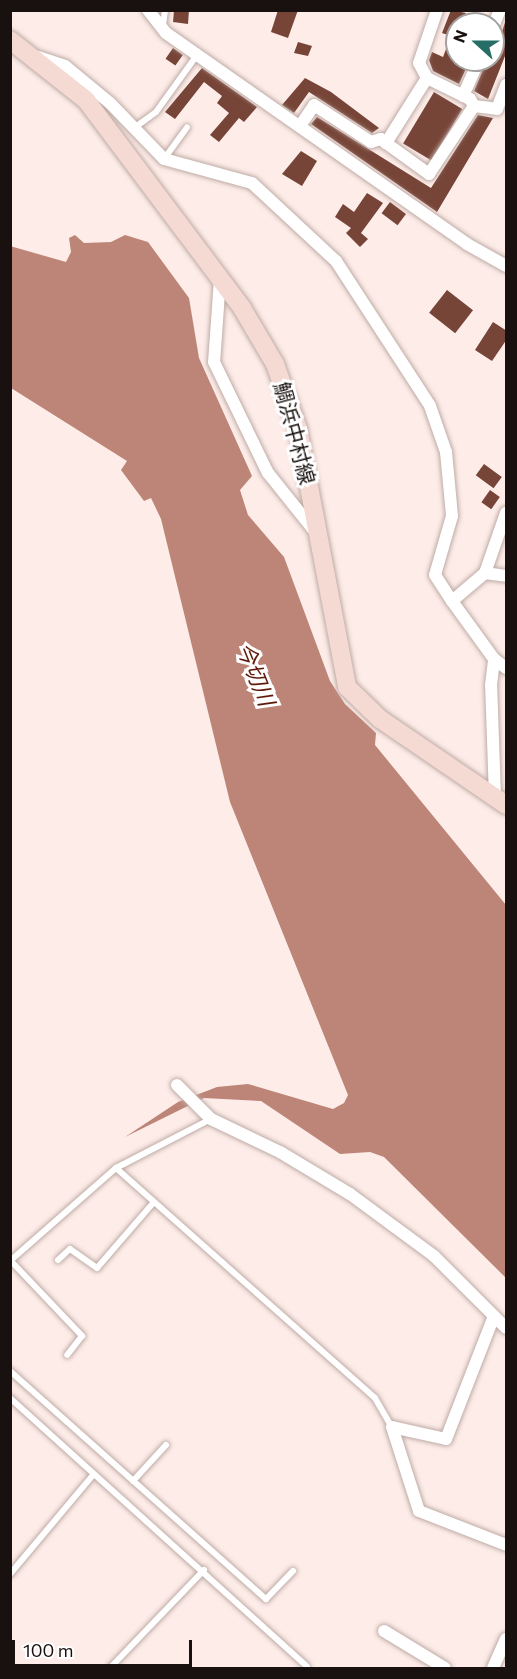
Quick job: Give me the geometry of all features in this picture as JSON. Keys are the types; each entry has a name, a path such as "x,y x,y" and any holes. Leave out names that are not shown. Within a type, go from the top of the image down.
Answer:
{"main road":[{"name":"鯛浜中村線","path":"10,40 36,56 86,100 220,279 275,364 298,429 347,687 380,719 501,801"}],"street":[{"path":"148,10 163,29 197,55 467,244 507,266"},
{"path":"437,10 419,63 427,78 463,96 474,106 497,109 507,85"},
{"path":"36,56 65,66 134,128 164,159 252,183 336,261 430,406 446,452 452,516 435,575 494,659 507,668"},
{"path":"463,96 474,72"},
{"path":"386,143 427,78"},
{"path":"300,126 314,105 370,142 386,143 429,174 474,106"},
{"path":"220,279 214,362 268,473 318,536"},
{"path":"452,601 485,573 507,513"},
{"path":"485,573 507,576"},
{"path":"494,659 501,801"},
{"path":"177,1084 211,1119 280,1152 350,1194 434,1256 507,1328"},
{"path":"392,1427 447,1439 494,1316"},
{"path":"392,1427 419,1511 507,1545"},
{"path":"384,1631 445,1668"},
{"path":"493,1668 507,1639"}],"lane":[{"path":"163,29 165,10"},
{"path":"134,128 156,112 197,55"},
{"path":"164,159 187,127"},
{"path":"67,1355 82,1336 11,1260 116,1168 211,1119"},
{"path":"116,1168 375,1398 392,1427"},
{"path":"58,1260 70,1249 97,1268 154,1202"},
{"path":"10,1371 266,1599 293,1571"},
{"path":"10,1398 93,1474 204,1570 307,1666"},
{"path":"133,1481 166,1445"},
{"path":"10,1574 93,1474"},
{"path":"110,1668 204,1570"}],"water":[{"name":"今切川","path":"75,235 84,243 111,242 125,235 148,242 189,298 199,358 252,476 240,490 248,515 284,557 330,681 345,704 376,733 375,745 506,905 506,1278 384,1157 370,1152 340,1154 261,1101 204,1098 125,1137 178,1102 217,1087 248,1084 333,1109 344,1103 348,1095 230,802 161,519 151,498 144,501 121,470 127,461 11,388 10,246 66,262 71,252 69,238"}],"building":[{"path":"174,10 189,10 188,24 173,22"},
{"path":"278,10 298,10 288,38 271,32"},
{"path":"507,16 505,56 505,22"},
{"path":"298,42 312,46 308,56 294,53"},
{"path":"173,48 183,55 175,66 166,59"},
{"path":"432,52 443,57 445,52 445,72 464,72 459,84 433,71 429,60"},
{"path":"202,68 257,107 244,122 239,118 219,142 210,135 229,113 217,103 222,96 204,82 175,119 165,112"},
{"path":"482,72 499,72 488,99 474,91"},
{"path":"305,78 331,92 379,128 372,133 309,92 294,113 282,105"},
{"path":"434,92 462,109 431,160 403,143"},
{"path":"478,115 493,118 437,212 311,124 317,117 431,188"},
{"path":"301,151 317,161 302,186 282,174"},
{"path":"367,193 383,203 361,233 368,239 360,247 346,233 351,228 335,217 343,204 354,212"},
{"path":"390,202 406,214 398,225 382,213"},
{"path":"447,290 473,310 455,333 429,313"},
{"path":"493,322 507,331 507,339 492,361 475,350"},
{"path":"484,464 502,477 494,488 476,475"},
{"path":"490,490 500,497 491,509 481,502"}]}
